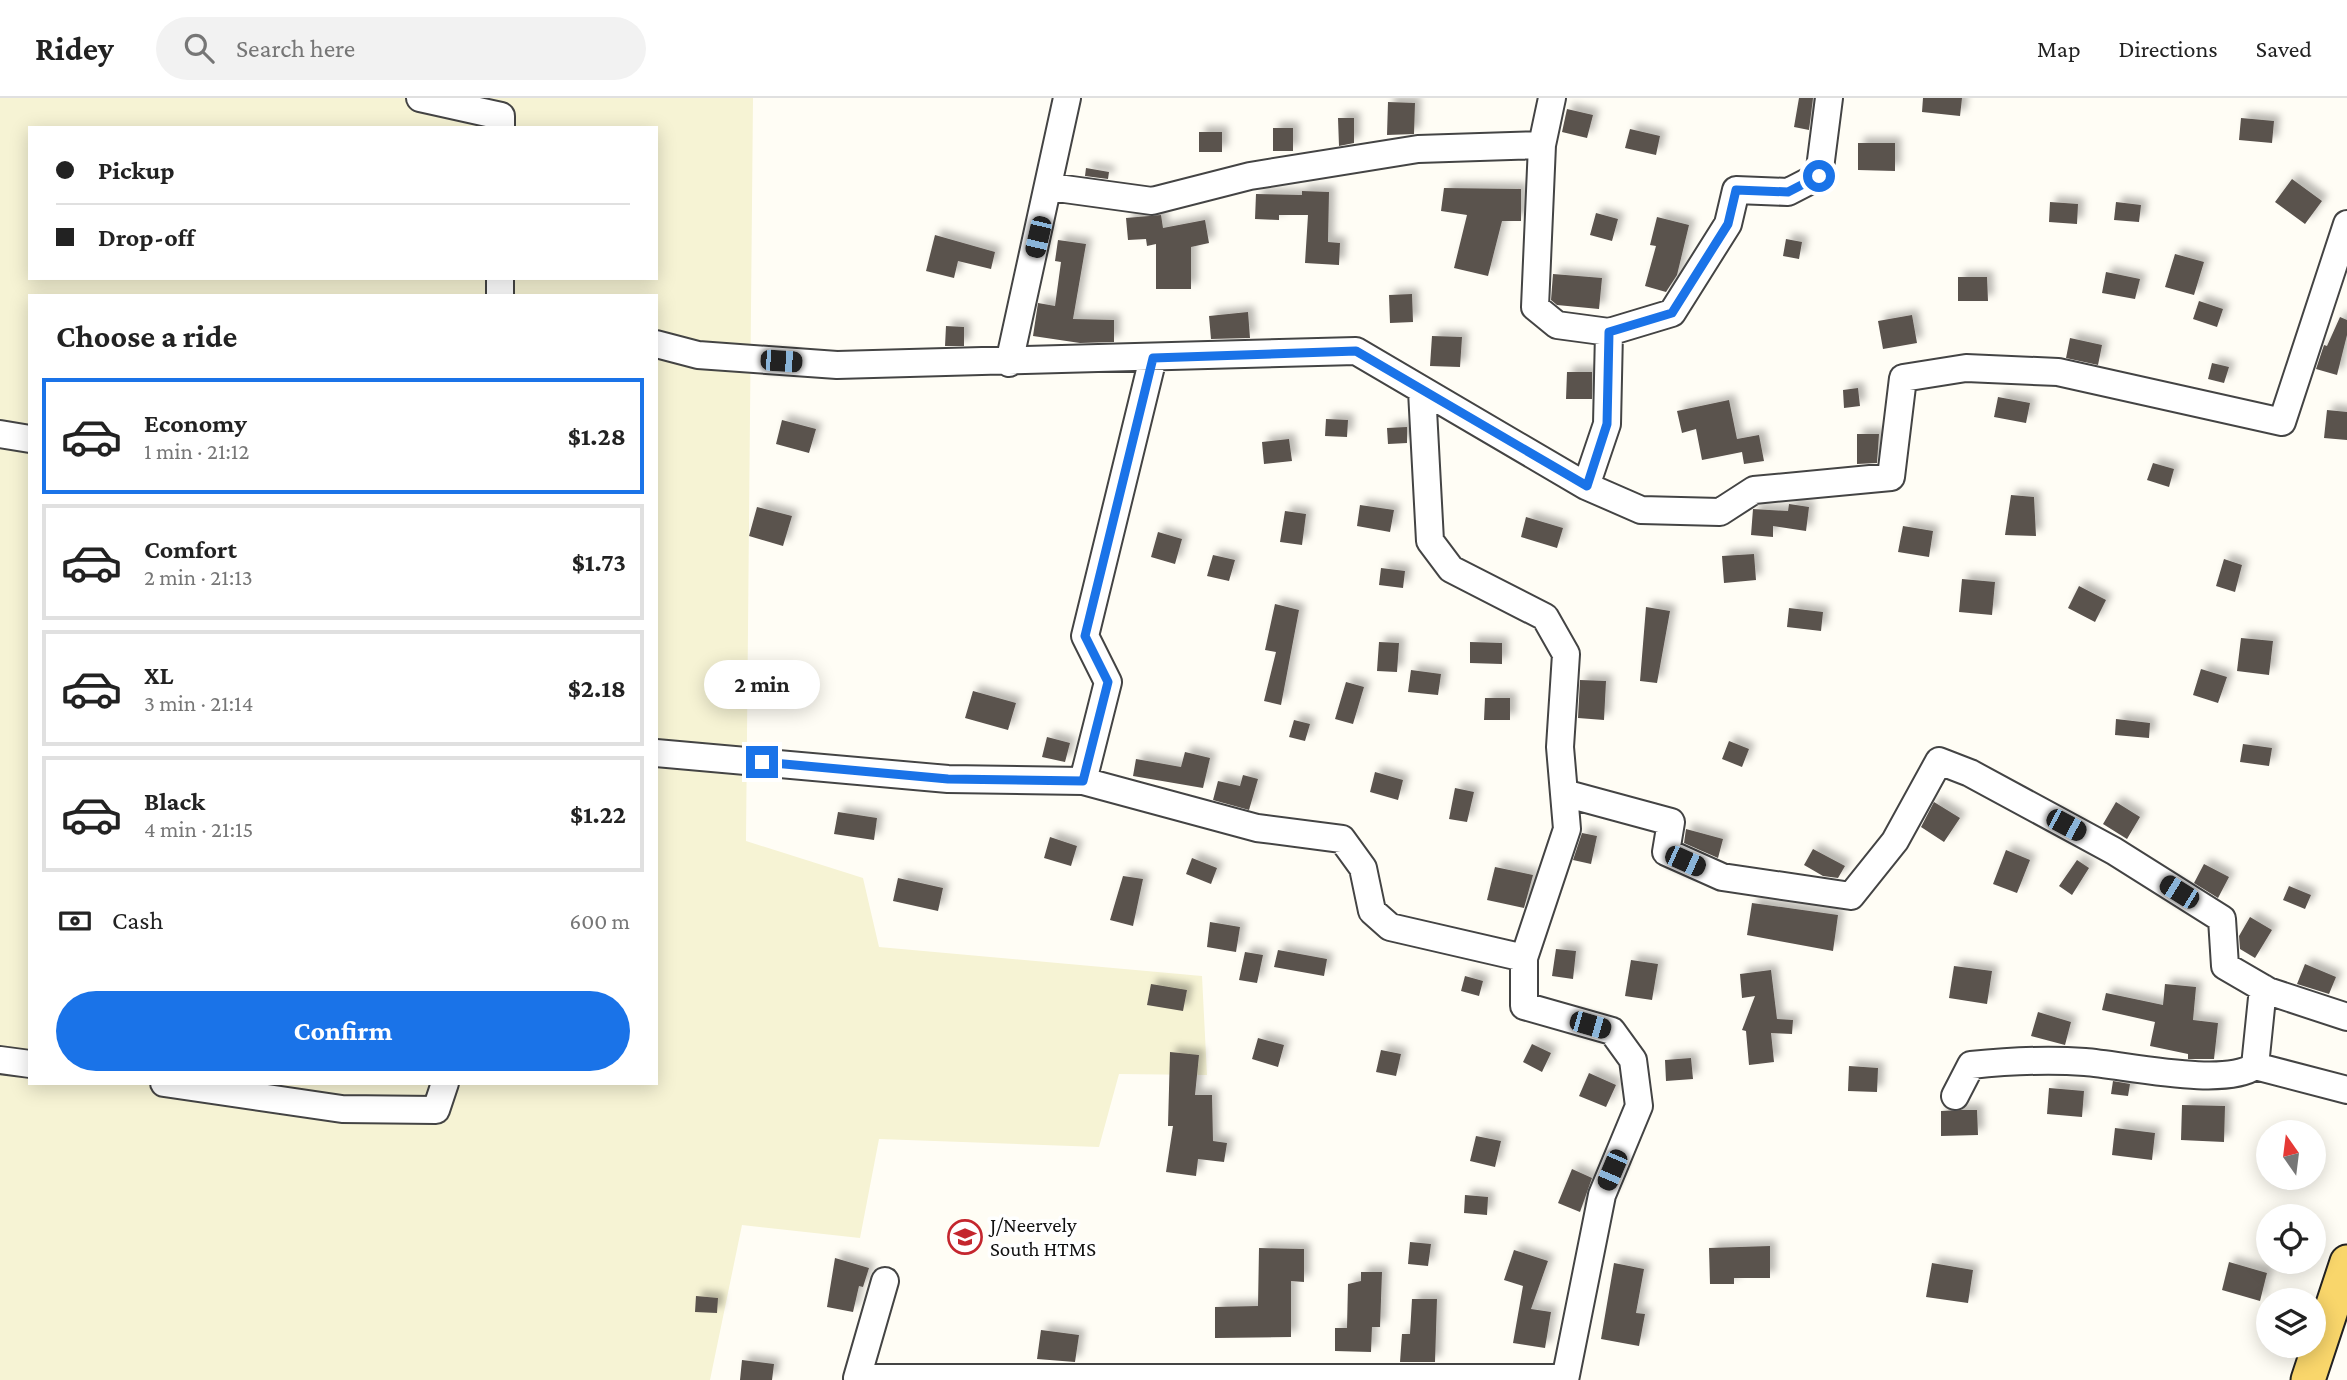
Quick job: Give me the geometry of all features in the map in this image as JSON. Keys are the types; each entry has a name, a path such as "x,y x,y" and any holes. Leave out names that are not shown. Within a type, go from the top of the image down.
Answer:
{"main road":[{"path":"2308,1380 2347,1262"}],"street":[{"path":"420,98 501,116 501,126"},
{"path":"1009,363 1050,187 1067,98"},
{"path":"1552,98 1542,145 1535,307 1556,325 1609,332 1672,313 1728,224 1736,190 1788,192 1819,176 1829,98"},
{"path":"1050,187 1152,201 1250,176 1418,149 1542,145"},
{"path":"658,345 698,355 837,365 1009,363 1356,351 1587,486 1641,510 1720,512 1754,490 1891,477 1903,378 1966,368 2058,372 2282,422 2347,224"},
{"path":"1587,486 1607,424 1609,332"},
{"path":"1083,781 1108,682 1085,636 1153,358"},
{"path":"885,1281 857,1379 1565,1379 1602,1195 1639,1106 1633,1060 1612,1031 1524,1006 1524,958 1567,829 1560,747 1566,654 1545,617 1451,569 1430,541 1422,391"},
{"path":"0,433 28,439"},
{"path":"658,753 948,779 1083,781 1257,828 1342,839 1363,867 1372,911 1390,927 1524,958"},
{"path":"1564,793 1671,822 1666,852 1722,877 1851,896 1895,841 1939,761 1970,773 2114,851 2222,919 2225,966 2263,988 2347,1017"},
{"path":"2256,1066 2263,988"},
{"path":"1955,1096 1971,1065 2026,1059 2087,1062 2201,1075 2244,1074 2256,1066 2347,1090"},
{"path":"0,1060 28,1064"},
{"path":"178,1085 342,1109 436,1111 444,1085"}],"shaded area":[{"path":"0,98 753,98 746,841 863,878 879,947 1202,976 1207,1075 1119,1074 1099,1147 879,1139 860,1238 742,1225 710,1380 0,1380"}],"building":[{"path":"1799,98 1813,98 1809,130 1794,127"},
{"path":"1923,98 1962,98 1960,116 1922,112"},
{"path":"1388,102 1415,103 1414,134 1387,135"},
{"path":"1567,109 1593,115 1587,138 1562,132"},
{"path":"1338,118 1354,118 1354,143 1339,146"},
{"path":"2241,118 2274,121 2272,143 2239,140"},
{"path":"1273,128 1293,128 1293,151 1273,151"},
{"path":"1630,129 1660,136 1656,155 1625,148"},
{"path":"1199,132 1222,132 1222,152 1199,152"},
{"path":"1858,143 1895,143 1895,171 1858,170"},
{"path":"1086,168 1109,172 1108,179 1085,176"},
{"path":"2292,179 2322,201 2305,224 2275,202"},
{"path":"1444,188 1521,189 1521,221 1502,221 1488,276 1454,268 1467,215 1441,211"},
{"path":"1302,191 1329,192 1328,242 1340,243 1339,265 1305,263 1308,215 1279,215 1279,220 1255,219 1256,194 1302,195"},
{"path":"2050,202 2078,204 2077,224 2049,222"},
{"path":"2116,202 2141,205 2139,222 2114,220"},
{"path":"1596,213 1618,219 1612,241 1590,235"},
{"path":"1161,215 1163,228 1205,220 1209,243 1191,247 1191,289 1156,289 1156,244 1147,246 1146,239 1128,240 1126,218"},
{"path":"1657,217 1689,225 1677,275 1666,292 1645,286 1656,246 1650,245"},
{"path":"935,235 995,252 991,269 958,261 954,278 926,271"},
{"path":"1786,239 1802,242 1799,259 1783,256"},
{"path":"1058,240 1086,244 1073,319 1114,320 1114,342 1080,343 1033,336 1038,303 1055,306 1061,262 1055,261"},
{"path":"2175,254 2204,262 2194,295 2165,287"},
{"path":"2106,272 2140,279 2135,299 2102,293"},
{"path":"1553,274 1602,278 1599,309 1557,305 1551,300"},
{"path":"1958,277 1987,277 1988,301 1958,301"},
{"path":"1412,294 1413,322 1390,323 1389,295"},
{"path":"2199,301 2223,309 2217,327 2193,319"},
{"path":"1248,312 1250,338 1211,339 1209,316"},
{"path":"1912,315 1917,343 1883,349 1878,321"},
{"path":"2340,317 2347,320 2347,335 2337,375 2316,369 2324,345 2327,346"},
{"path":"946,326 964,327 964,346 945,346"},
{"path":"1432,336 1462,337 1460,367 1430,366"},
{"path":"2070,338 2102,345 2098,365 2066,358"},
{"path":"2212,363 2229,367 2224,383 2208,379"},
{"path":"1567,372 1592,372 1592,399 1566,399"},
{"path":"1858,388 1860,406 1844,408 1843,390"},
{"path":"1998,397 2030,403 2026,423 1994,417"},
{"path":"1729,400 1737,439 1759,435 1764,461 1744,464 1742,452 1702,460 1696,429 1682,433 1677,411"},
{"path":"2327,410 2347,412 2347,440 2324,438"},
{"path":"1326,419 1348,420 1347,437 1325,436"},
{"path":"782,420 816,429 809,453 776,444"},
{"path":"1407,427 1407,443 1388,444 1387,428"},
{"path":"1857,434 1879,434 1877,463 1857,464"},
{"path":"1289,439 1292,461 1264,464 1262,442"},
{"path":"2153,463 2174,469 2169,487 2147,480"},
{"path":"2011,495 2034,497 2036,536 2005,535"},
{"path":"1789,504 1809,507 1806,531 1773,526 1773,537 1751,535 1753,509 1788,511"},
{"path":"1360,505 1394,510 1390,532 1357,526"},
{"path":"757,507 792,516 783,546 749,536"},
{"path":"1285,511 1306,514 1302,545 1280,542"},
{"path":"1526,517 1563,528 1557,548 1521,537"},
{"path":"1903,526 1933,531 1929,557 1898,552"},
{"path":"1158,532 1182,539 1175,564 1151,557"},
{"path":"1754,554 1756,580 1724,583 1722,556"},
{"path":"1213,555 1235,560 1229,581 1207,576"},
{"path":"2224,559 2242,565 2235,592 2216,586"},
{"path":"1381,568 1405,571 1403,588 1379,585"},
{"path":"1962,579 1995,582 1992,615 1959,612"},
{"path":"2079,586 2106,600 2095,622 2068,608"},
{"path":"1275,604 1299,610 1281,705 1264,701 1276,652 1265,650"},
{"path":"1646,607 1670,611 1657,683 1640,681"},
{"path":"1789,608 1823,612 1821,631 1787,627"},
{"path":"2241,638 2273,641 2269,675 2237,671"},
{"path":"1379,642 1399,643 1397,672 1377,671"},
{"path":"1470,642 1502,643 1502,664 1470,663"},
{"path":"2201,669 2227,677 2218,703 2193,695"},
{"path":"1411,670 1441,674 1438,695 1408,692"},
{"path":"1580,680 1606,681 1604,720 1578,718"},
{"path":"1346,682 1364,687 1353,724 1335,719"},
{"path":"973,691 1016,703 1008,730 965,718"},
{"path":"1485,698 1510,698 1510,720 1484,720"},
{"path":"2116,719 2150,723 2149,738 2115,735"},
{"path":"1294,720 1310,724 1305,741 1289,737"},
{"path":"1047,737 1070,743 1065,762 1042,757"},
{"path":"1729,741 1749,749 1742,767 1722,759"},
{"path":"2243,744 2272,748 2269,766 2240,762"},
{"path":"1185,752 1210,758 1203,788 1133,776 1136,759 1181,767"},
{"path":"1375,772 1403,780 1398,800 1370,792"},
{"path":"1243,775 1258,779 1249,810 1213,800 1218,781 1240,786"},
{"path":"1455,788 1474,792 1467,822 1449,819"},
{"path":"1934,802 1960,818 1944,842 1921,827"},
{"path":"2116,802 2140,817 2127,839 2103,824"},
{"path":"838,812 877,818 874,840 834,834"},
{"path":"1686,829 1723,839 1718,858 1684,843"},
{"path":"1582,833 1597,836 1591,864 1573,860"},
{"path":"1050,837 1077,846 1071,866 1044,858"},
{"path":"1813,849 1845,866 1838,878 1823,876 1804,865"},
{"path":"2006,850 2030,860 2017,893 1993,884"},
{"path":"1192,858 1217,868 1211,884 1186,874"},
{"path":"2077,860 2089,868 2072,895 2059,886"},
{"path":"2204,864 2229,877 2218,898 2194,883"},
{"path":"1495,867 1533,875 1524,908 1487,900"},
{"path":"1123,876 1143,879 1133,926 1110,920"},
{"path":"898,878 943,888 938,911 893,901"},
{"path":"2289,886 2311,895 2305,909 2283,900"},
{"path":"1752,903 1838,915 1833,951 1747,935"},
{"path":"2250,917 2272,930 2255,958 2240,949 2239,936"},
{"path":"1210,922 1240,927 1236,952 1207,947"},
{"path":"1556,949 1576,951 1573,979 1552,976"},
{"path":"1278,950 1327,959 1324,976 1274,967"},
{"path":"1245,952 1263,955 1257,983 1239,980"},
{"path":"1631,960 1658,964 1652,1000 1625,996"},
{"path":"2305,964 2336,977 2329,994 2297,984"},
{"path":"1954,966 1992,971 1987,1004 1949,998"},
{"path":"1771,970 1777,1019 1793,1020 1792,1034 1771,1033 1774,1062 1749,1065 1746,1031 1742,1030 1755,996 1742,998 1740,974"},
{"path":"1465,976 1483,981 1479,996 1461,991"},
{"path":"1151,984 1187,990 1183,1011 1147,1005"},
{"path":"2165,984 2196,987 2193,1020 2218,1023 2214,1059 2188,1059 2188,1054 2150,1046 2155,1022 2102,1010 2106,993 2163,1005"},
{"path":"2038,1012 2071,1022 2065,1045 2031,1036"},
{"path":"1258,1038 1284,1045 1278,1067 1252,1059"},
{"path":"1532,1044 1551,1053 1542,1072 1523,1062"},
{"path":"1381,1050 1401,1054 1396,1076 1376,1072"},
{"path":"1170,1052 1199,1055 1195,1095 1212,1095 1213,1141 1227,1143 1224,1162 1198,1159 1196,1176 1166,1172 1173,1126 1168,1126"},
{"path":"1691,1058 1693,1079 1666,1081 1665,1060"},
{"path":"1849,1066 1878,1068 1877,1092 1848,1091"},
{"path":"1589,1073 1616,1085 1606,1107 1579,1096"},
{"path":"2113,1081 2130,1084 2128,1096 2111,1094"},
{"path":"2049,1088 2084,1091 2082,1117 2047,1114"},
{"path":"2182,1105 2225,1106 2224,1142 2181,1140"},
{"path":"1977,1110 1978,1135 1941,1136 1941,1111"},
{"path":"2115,1128 2155,1133 2152,1160 2112,1155"},
{"path":"1476,1136 1501,1141 1495,1167 1470,1161"},
{"path":"1572,1169 1592,1178 1580,1212 1558,1203"},
{"path":"1465,1195 1488,1197 1487,1215 1464,1213"},
{"path":"1410,1242 1431,1244 1428,1266 1408,1264"},
{"path":"1770,1246 1770,1278 1734,1278 1734,1284 1710,1284 1709,1248"},
{"path":"1259,1248 1304,1249 1304,1282 1291,1281 1291,1337 1215,1338 1215,1307 1258,1306"},
{"path":"1514,1250 1548,1261 1531,1309 1551,1312 1545,1348 1513,1343 1523,1286 1504,1280"},
{"path":"835,1258 869,1268 863,1287 859,1286 853,1312 827,1307"},
{"path":"2229,1262 2256,1270 2256,1274 2267,1274 2263,1288 2256,1288 2256,1300 2222,1290"},
{"path":"1614,1263 1644,1269 1636,1313 1645,1314 1639,1346 1601,1339"},
{"path":"1932,1263 1973,1270 1968,1303 1926,1297"},
{"path":"1361,1272 1382,1272 1380,1327 1372,1327 1371,1352 1335,1351 1335,1328 1347,1328 1348,1284 1361,1281"},
{"path":"696,1296 718,1298 717,1313 695,1312"},
{"path":"1412,1299 1437,1299 1435,1362 1400,1362 1402,1334 1410,1334"},
{"path":"1041,1330 1079,1335 1075,1362 1037,1359"},
{"path":"742,1360 774,1364 772,1380 740,1380"}],"place":[{"name":"J/Neervely South HTMS","path":"965,1237"}],"route":[{"path":"762,762 948,779 1083,781 1108,682 1085,636 1153,358 1356,351 1587,486 1607,424 1609,332 1672,313 1728,224 1736,190 1788,192 1819,176"}]}
